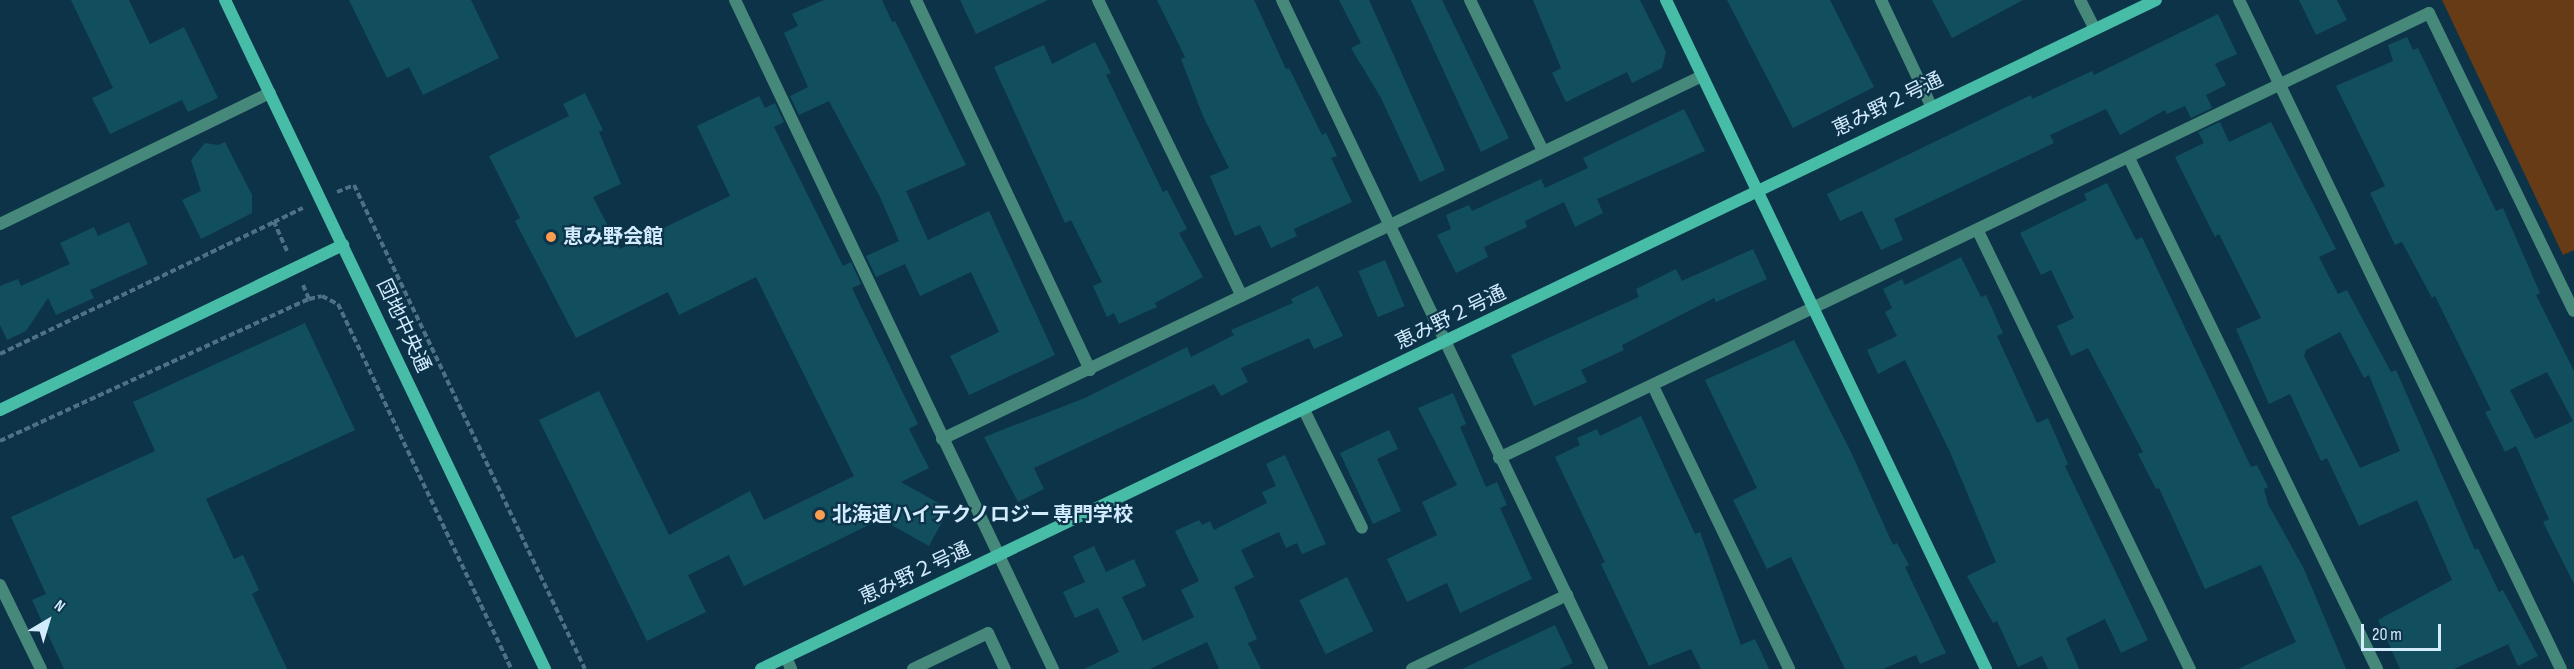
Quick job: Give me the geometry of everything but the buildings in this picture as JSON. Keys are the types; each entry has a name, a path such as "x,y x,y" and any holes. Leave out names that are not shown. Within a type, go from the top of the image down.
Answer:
{"street":[{"name":"団地中央通","path":"225,0 545,669"},
{"path":"916,0 1090,370"},
{"path":"1098,0 1242,296"},
{"path":"1282,0 1499,458 1602,669"},
{"path":"1470,0 1543,151"},
{"path":"1666,0 1986,669"},
{"path":"1881,0 1931,106"},
{"path":"2080,0 2094,28"},
{"name":"恵み野２号通","path":"760,669 1446,343 1931,106 2156,0"},
{"path":"2239,0 2561,669"},
{"path":"740,2 942,439 1053,669"},
{"path":"1499,458 1978,231 2279,82 2429,13 2574,311"},
{"path":"942,439 1391,227 1543,151 1702,76"},
{"path":"0,224 270,93"},
{"path":"2129,158 2377,669"},
{"path":"1978,231 2190,669"},
{"path":"0,410 296,270 343,245"},
{"path":"1653,386 1789,669"},
{"path":"1304,410 1362,528"},
{"path":"0,585 41,669"},
{"path":"1417,668 1567,595"},
{"path":"913,669 988,633 1005,669"},
{"path":"786,657 791,669"}],"path":[{"path":"0,354 354,185 585,669"},
{"path":"273,222 309,299"},
{"path":"0,441 309,299 322,296 338,304 511,669"}],"shaded area":[{"path":"2442,0 2574,0 2574,250 2563,255"}],"place":[{"name":"恵み野会館","path":"551,237"},
{"name":"北海道ハイテクノロジー 専門学校","path":"820,515"}]}
